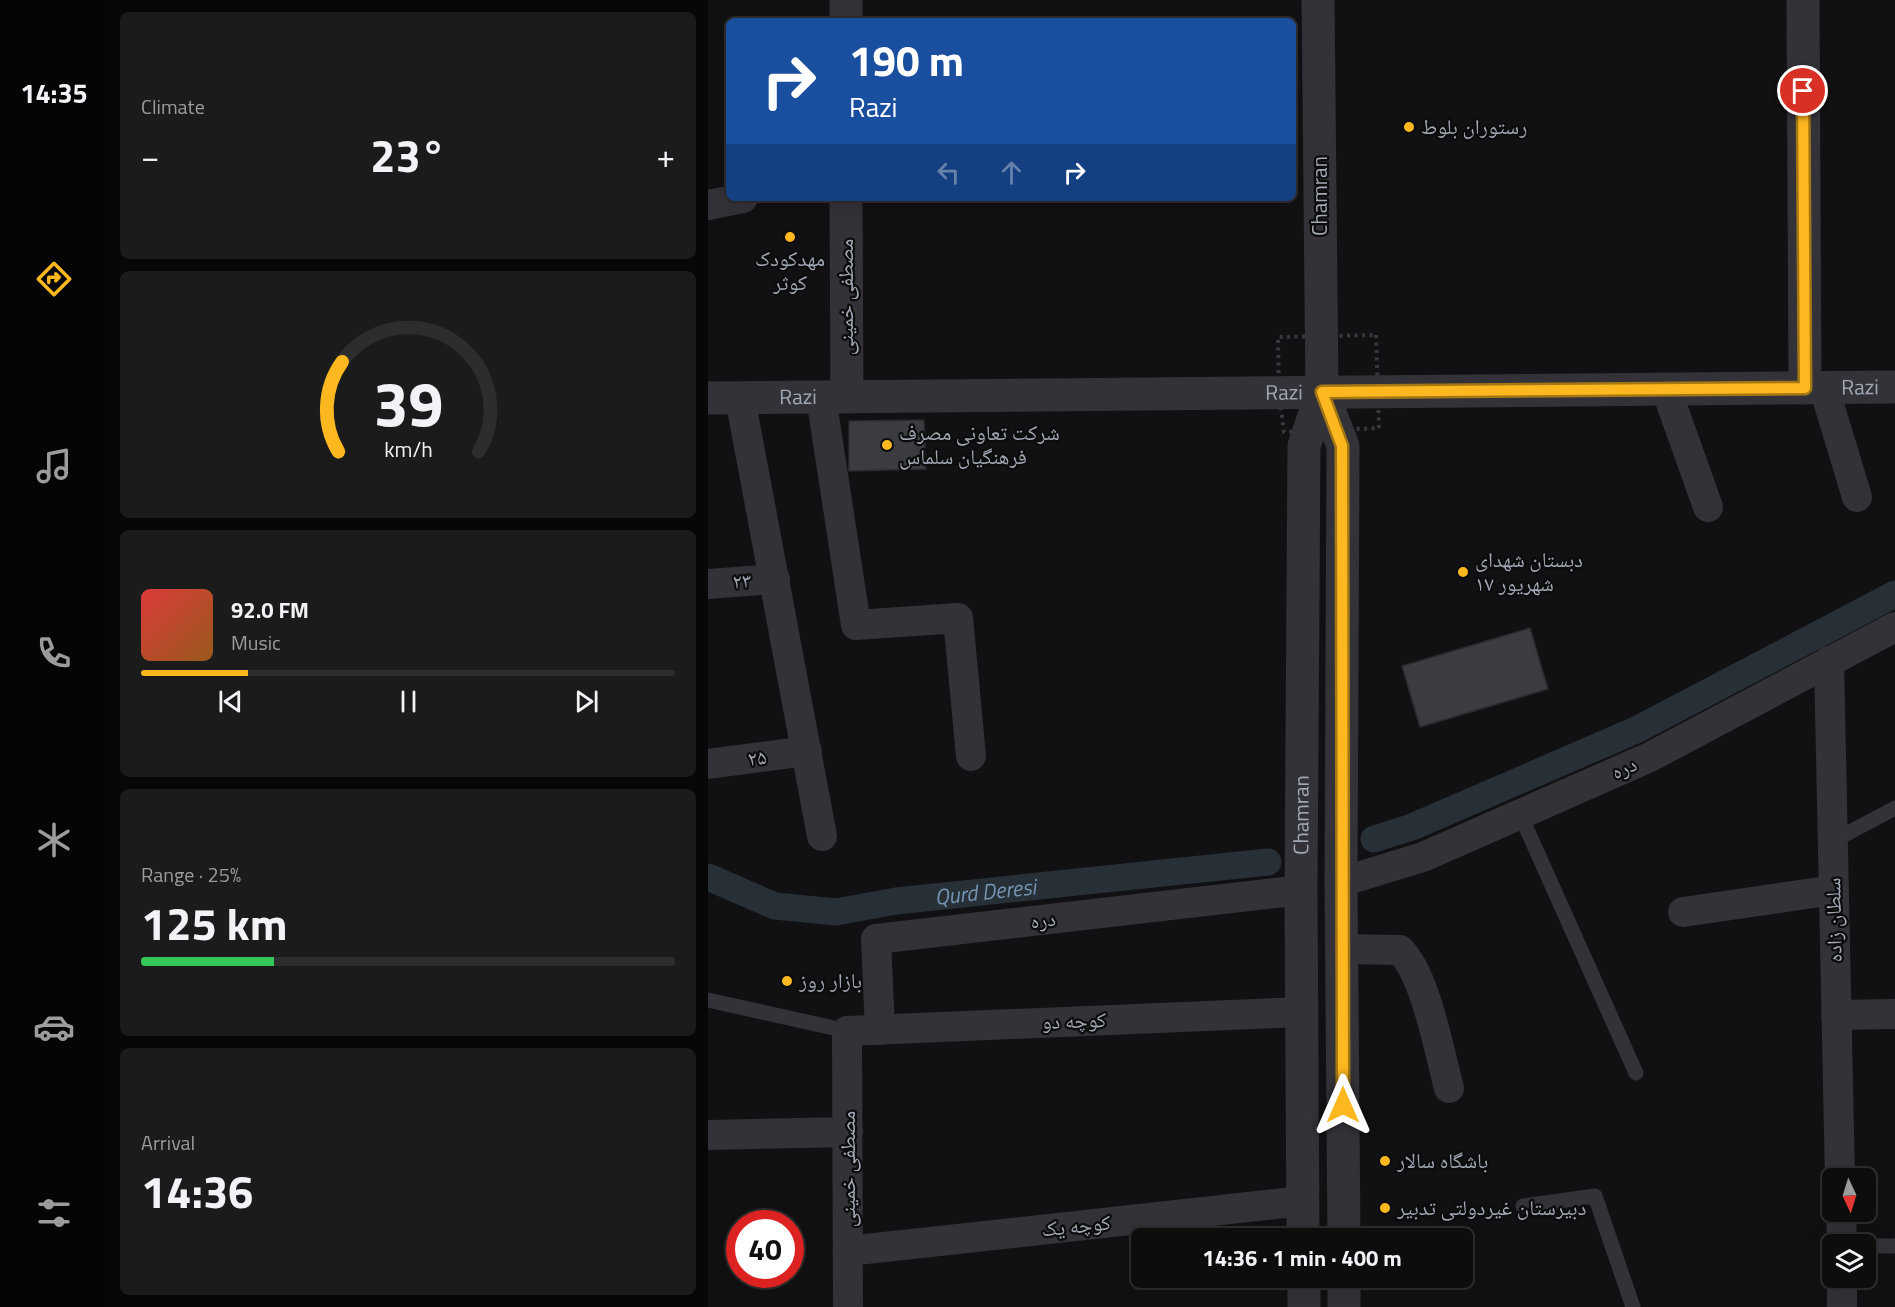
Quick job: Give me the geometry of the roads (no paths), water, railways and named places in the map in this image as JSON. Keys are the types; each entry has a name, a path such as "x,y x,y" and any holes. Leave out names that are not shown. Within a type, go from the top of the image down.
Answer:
{"street":[{"path":"846,0 846,18"},
{"name":"Chamran","path":"1304,1228 1301,890 1304,446 1322,392 1318,0"},
{"path":"1803,0 1815,388 1857,497"},
{"path":"708,205 728,201"},
{"name":"مصطفی خمینی","path":"834,397 846,201"},
{"name":"Razi","path":"708,398 1895,387"},
{"path":"1666,389 1708,507"},
{"name":"Chamran","path":"1322,392 1342,446 1341,882 1344,1228"},
{"path":"834,397 856,625 958,618 971,756"},
{"path":"740,398 822,836"},
{"name":"۲۳","path":"708,584 775,579"},
{"name":"دره","path":"1341,882 1423,856 1650,757 1895,627"},
{"name":"سلطان زاده","path":"1829,661 1840,1168"},
{"name":"۲۵","path":"708,764 807,751"},
{"path":"1301,890 1341,882"},
{"name":"دره","path":"880,1030 876,939 1301,890"},
{"path":"1683,912 1834,890"},
{"path":"1342,949 1400,950 1410,960 1418,977 1449,1088"},
{"name":"کوچه دو","path":"847,1031 1302,1012"},
{"path":"1836,1015 1895,1014"},
{"name":"مصطفی خمینی","path":"847,1031 848,1307"},
{"path":"708,1135 848,1132"},
{"name":"کوچه یک","path":"848,1251 1303,1201"},
{"path":"1304,1288 1304,1307"},
{"path":"1344,1288 1344,1307"},
{"path":"1842,1288 1842,1307"}],"lane":[{"path":"1833,841 1895,807"},
{"path":"1520,814 1636,1073"},
{"path":"708,1000 847,1031"},
{"path":"1523,1206 1595,1196 1633,1307"},
{"path":"1876,1246 1895,1246"}],"waterway":[{"path":"1374,839 1412,827 1636,730 1895,594"},
{"name":"Qurd Deresi","path":"708,877 775,906 836,912 896,901 1268,862"}],"place":[{"name":"رستوران بلوط","path":"1409,127"},
{"name":"مهدکودک کوثر","path":"790,237"},
{"name":"شرکت تعاونی مصرف فرهنگیان سلماس","path":"887,445"},
{"name":"دبستان شهدای ۱۷ شهریور","path":"1463,572"},
{"name":"بازار روز","path":"787,981"},
{"name":"باشگاه سالار","path":"1385,1161"},
{"name":"دبیرستان غیردولتی تدبیر","path":"1385,1208"}]}
